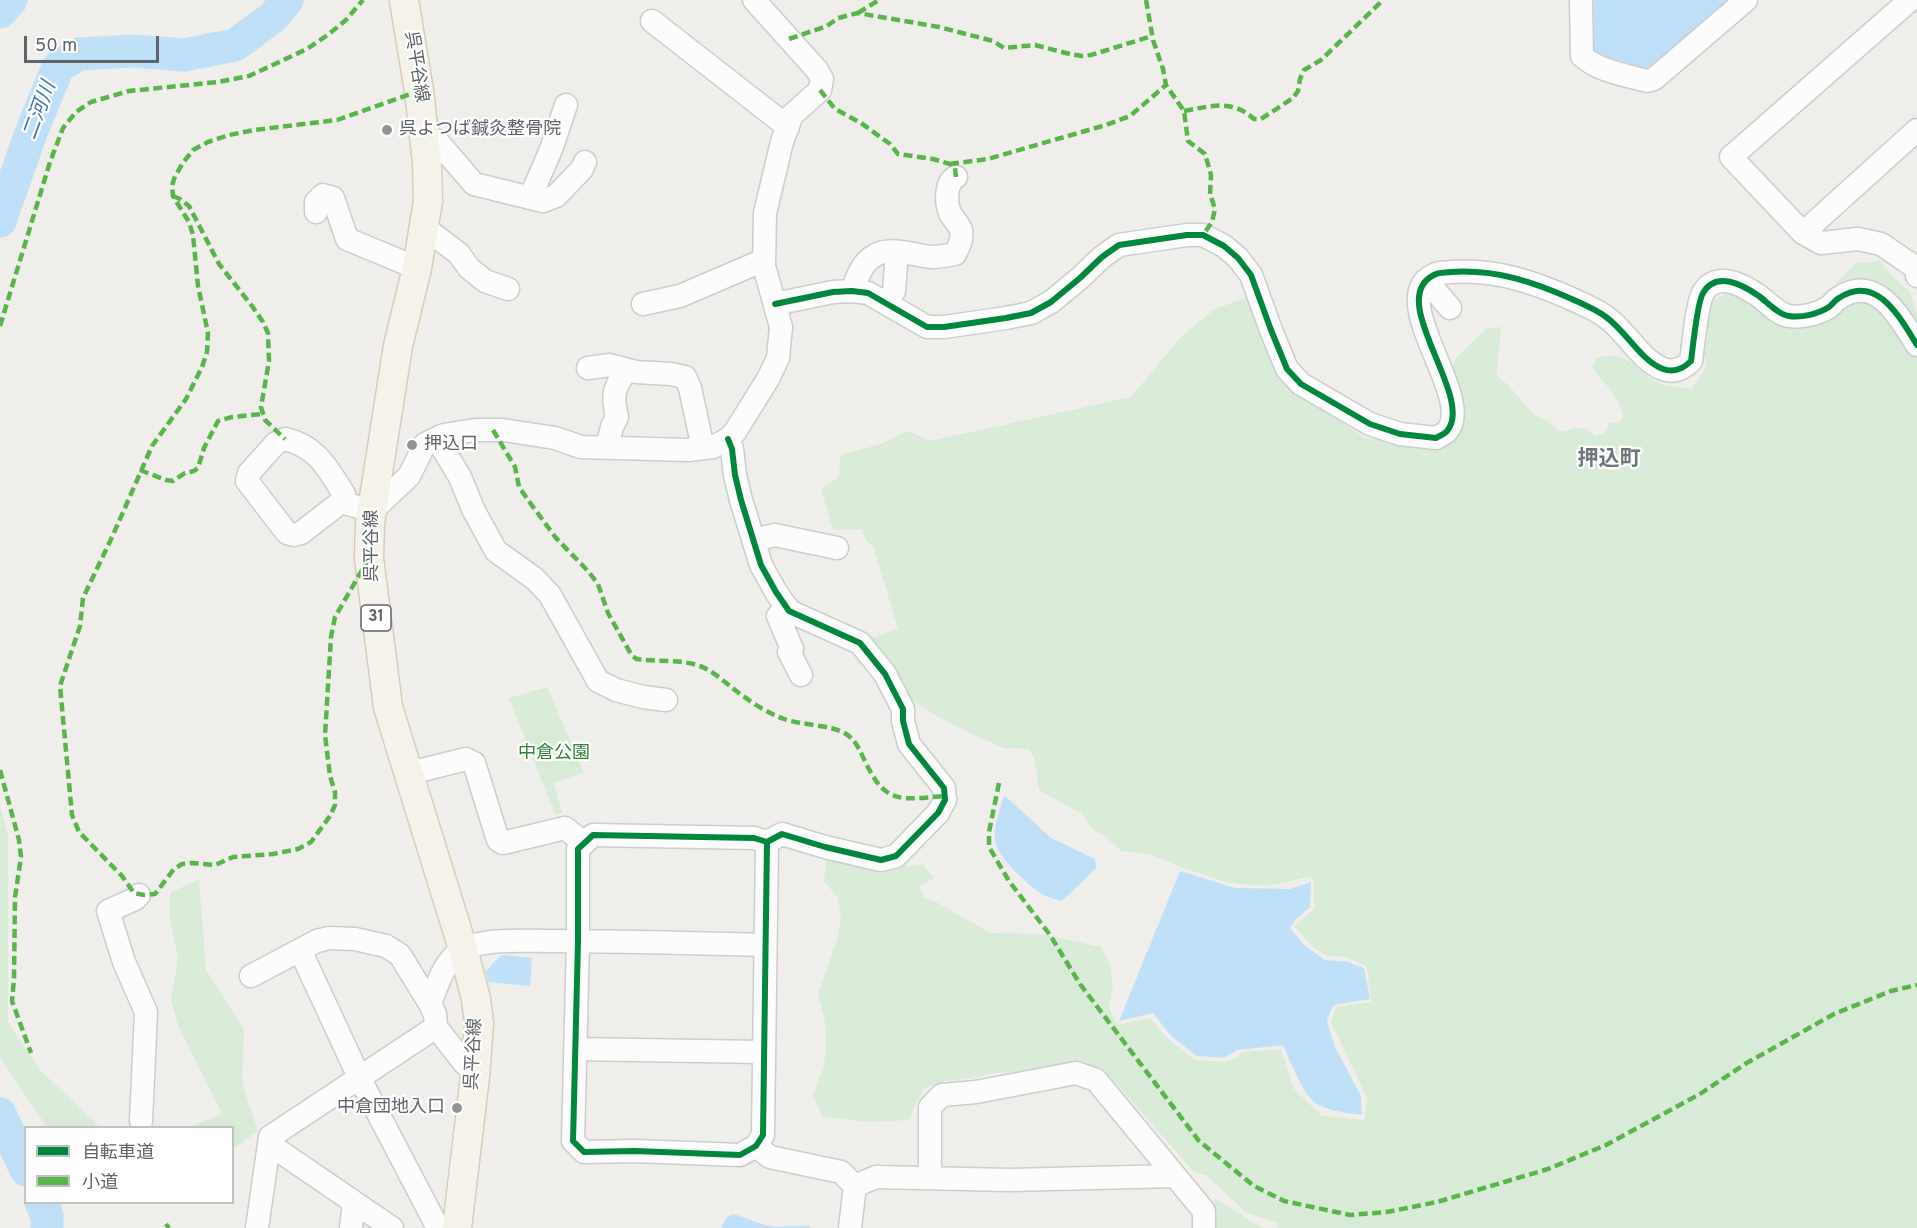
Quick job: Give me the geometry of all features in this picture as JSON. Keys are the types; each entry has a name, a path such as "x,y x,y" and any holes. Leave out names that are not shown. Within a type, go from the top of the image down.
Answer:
{"main road":[{"name":"呉平谷線","path":"404,0 424,135 428,201 417,268 398,346 369,523 369,558 388,707 463,949 477,1007 479,1023 476,1071 457,1228"}],"street":[{"path":"341,502 372,511 409,476 425,444 444,435 475,430 504,430 555,438 581,447 688,450 713,447 728,439 735,432 768,379 778,358 781,327 769,290 764,260 765,213 782,142 792,115 820,90 822,79 818,70 754,0"},
{"path":"1581,0 1582,56 1600,67 1647,81 1654,79 1746,0"},
{"path":"1910,0 1731,157 1803,232 1821,243 1858,239 1881,244 1917,270"},
{"path":"652,21 788,126"},
{"path":"530,198 552,147 566,105"},
{"path":"1803,232 1917,130"},
{"path":"424,135 437,141 474,184 543,201 556,196 582,169 585,162"},
{"path":"852,291 869,259 878,253 897,252 929,257 956,254 962,232 948,204 948,185 952,179 957,177"},
{"path":"316,212 316,202 323,195 333,198 347,240 417,268"},
{"path":"424,227 459,254 468,267 485,281 508,289"},
{"path":"775,304 833,292 852,291 868,292 927,327 944,327 1006,318 1031,313 1051,302 1102,257 1119,246 1188,235 1203,236 1224,246 1238,258 1251,275 1287,369 1301,384 1353,412 1370,424 1400,434 1436,438 1448,430 1452,420 1452,407 1448,389 1420,313 1419,292 1426,280 1435,274 1473,271 1512,277 1542,285 1604,315 1620,327 1645,357 1664,370 1674,371 1685,367 1691,361 1702,293 1713,283 1724,280 1735,282 1787,316 1807,316 1829,307 1838,298 1860,290 1874,293 1902,319 1917,345"},
{"path":"887,304 894,291 897,252"},
{"path":"644,304 680,296 764,260"},
{"path":"1426,280 1450,308"},
{"path":"588,368 610,365 626,370 686,377 704,448"},
{"path":"607,447 617,417 612,399 619,380 626,370"},
{"path":"437,439 460,477 473,510 496,551 535,579 550,595 598,681 616,690 666,700"},
{"path":"728,439 732,449 741,500 753,540 762,565 776,592 789,611 860,644 885,674 903,709 903,721 909,744 944,788 945,800 938,813 896,856 881,860 782,834 767,842 754,838 593,835 584,843 578,849 573,1141 584,1152 635,1151 740,1155 756,1146 763,1135 767,842"},
{"path":"753,540 775,536 837,548"},
{"path":"787,607 778,616 792,649 789,652 801,675"},
{"path":"410,773 466,759 474,763 498,840 503,843 565,828 584,843"},
{"path":"140,895 108,911 124,962 146,1012 141,1121"},
{"path":"251,976 317,941 329,938 355,939 386,946 400,955 435,1014 436,1027 465,1065 476,1071"},
{"path":"430,1004 438,982 452,959 463,949 497,941 764,945"},
{"path":"300,950 359,1077 438,1228"},
{"path":"257,1228 270,1137 436,1027"},
{"path":"575,1049 763,1052"},
{"path":"930,1178 930,1107 942,1095 976,1092 1076,1073 1096,1080 1204,1211 1204,1228"},
{"path":"269,1144 392,1228"},
{"path":"756,1146 771,1157 840,1172 855,1186"},
{"path":"855,1186 876,1177 1011,1180 1175,1176"},
{"path":"850,1228 855,1186"},
{"path":"351,1228 354,1203"}],"green space":[{"path":"1880,261 1889,273 1910,292 1917,313 1917,1228 1280,1228 1276,1222 1247,1213 1207,1176 1194,1172 1105,1071 1087,1064 1068,1070 994,1073 945,1081 924,1088 910,1120 870,1122 822,1117 813,1094 823,1069 826,1051 825,1021 818,995 837,940 841,920 838,898 824,881 827,855 892,866 923,865 934,878 919,886 924,898 936,902 990,933 1042,934 1101,947 1110,964 1113,986 1109,1007 1117,1025 1150,1018 1168,1039 1195,1060 1224,1062 1238,1057 1241,1052 1281,1049 1294,1089 1322,1116 1364,1120 1367,1098 1331,1022 1336,1007 1371,1002 1367,967 1347,957 1327,956 1312,946 1294,926 1314,909 1314,880 1310,877 1267,886 1228,883 1152,855 1121,851 1105,836 1090,827 1082,814 1039,790 1035,764 1029,749 1004,748 969,733 932,713 906,695 865,640 898,629 874,548 866,540 861,529 833,530 821,489 839,477 840,455 881,444 908,431 930,441 1131,397 1182,336 1215,309 1250,296 1317,405 1365,438 1391,441 1406,447 1425,448 1446,445 1458,425 1450,371 1456,358 1486,329 1501,327 1497,376 1509,386 1533,414 1548,421 1558,430 1564,432 1575,428 1586,428 1596,436 1606,432 1609,423 1619,423 1623,417 1615,396 1592,367 1596,358 1615,356 1623,358 1658,383 1691,389 1707,366 1700,346 1711,302 1728,292 1761,307 1801,305 1819,300 1856,263"},
{"name":"中倉公園","path":"547,687 584,773 554,782 562,813 555,814 509,698"},
{"path":"0,806 8,836 8,1023 41,1071 99,1126 46,1126 0,1058"},
{"path":"199,879 206,970 244,1029 242,1083 258,1131 234,1148 234,1126 192,1126 222,1114 178,1026 171,999 178,959 170,920 170,893"},
{"path":"1215,1198 1262,1228 1215,1228"}],"water":[{"path":"1594,0 1728,0 1650,70 1594,53"},
{"path":"1004,795 1051,838 1095,859 1096,868 1062,901 1036,890 1000,853 995,835"},
{"path":"1180,871 1235,888 1290,889 1311,882 1310,907 1296,919 1290,928 1304,945 1325,960 1348,962 1364,968 1370,999 1333,1005 1327,1021 1335,1047 1361,1096 1362,1115 1329,1109 1312,1100 1300,1082 1283,1045 1238,1050 1223,1058 1197,1056 1171,1036 1153,1013 1119,1021"},
{"path":"502,955 532,958 530,986 488,982 486,971"},
{"path":"734,1214 771,1226 810,1226 810,1228 722,1228 726,1219"}],"waterway":[{"path":"0,12 11,0"},
{"name":"二河川","path":"0,221 31,133 58,67 79,54 132,51 184,55 235,45 273,17 287,0"},
{"name":"二河川","path":"0,1114 24,1166"},
{"name":"二河川","path":"42,1204 47,1216 47,1228"}],"marked path":[{"path":"0,326 50,162 63,128 76,112 91,102 129,91 218,82 249,76 307,49 346,20 363,0"},
{"path":"858,13 879,0"},
{"path":"1146,0 1153,40 1166,85 1184,111 1188,141 1205,154 1211,175 1210,194 1215,209 1212,222 1203,235"},
{"path":"1184,111 1212,106 1229,106 1254,119 1261,119 1293,98 1298,91 1304,70 1321,60 1383,0"},
{"path":"789,39 827,26 838,18 858,13 939,27 993,41 1004,48 1035,45 1082,56 1152,36"},
{"path":"950,164 988,159 1106,125 1130,116 1166,85"},
{"path":"820,90 835,109 861,123 890,144 898,154 950,164 955,168 956,177"},
{"path":"369,558 335,617 331,637 325,735 330,776 335,792 335,805 330,816 311,842 298,849 273,854 233,857 215,865 182,864 174,869 155,894 134,893 122,876 79,832 72,815 60,686 80,626 83,598 152,446 186,399 207,352 208,333 198,286 193,235 189,222 173,196 174,179 193,150 208,142 254,130 337,120 419,91"},
{"path":"173,196 189,206 219,264 263,322 268,333 269,361 261,407 265,420 285,439"},
{"path":"140,470 173,481 198,468 204,448 218,421 262,414"},
{"path":"493,430 515,467 519,487 556,538 598,584 608,613 632,656 637,659 700,666 712,672 756,705 777,716 846,734 856,743 873,777 881,787 897,797 945,796"},
{"path":"0,770 19,840 21,857 15,897 12,1001 31,1053"},
{"path":"999,783 989,832 989,847 1009,881 1050,935 1080,984 1199,1141 1254,1186 1284,1201 1350,1215 1387,1212 1437,1202 1548,1169 1606,1145 1700,1094 1745,1064 1834,1014 1891,991 1917,985"},
{"path":"166,1224 169,1228"}],"cycle path":[{"path":"775,304 833,292 852,291 868,293 927,327 944,327 1006,318 1031,313 1051,302 1119,245 1187,235 1203,235 1224,246 1238,258 1251,275 1287,369 1301,384 1370,424 1400,434 1436,438 1447,431 1453,416 1450,396 1424,326 1419,305 1421,287 1438,273 1468,272 1499,275 1529,282 1559,294 1602,314 1655,365 1671,371 1678,370 1691,361 1701,298 1708,286 1722,281 1738,284 1781,313 1794,316 1815,313 1853,292 1865,291 1886,302 1917,345"},
{"path":"728,439 732,449 741,500 761,565 776,592 789,611 860,643 885,674 903,709 903,721 909,744 944,788 945,800 938,813 896,856 881,860 782,834 767,842 754,838 593,835 578,849 573,1141 584,1152 635,1151 740,1155 756,1146 763,1135 767,842"}],"place":[{"name":"呉よつば鍼灸整骨院","path":"387,130"},
{"name":"押込口","path":"412,445"},
{"name":"中倉団地入口","path":"457,1108"}],"district":[{"name":"押込町","path":"1609,461"}]}
